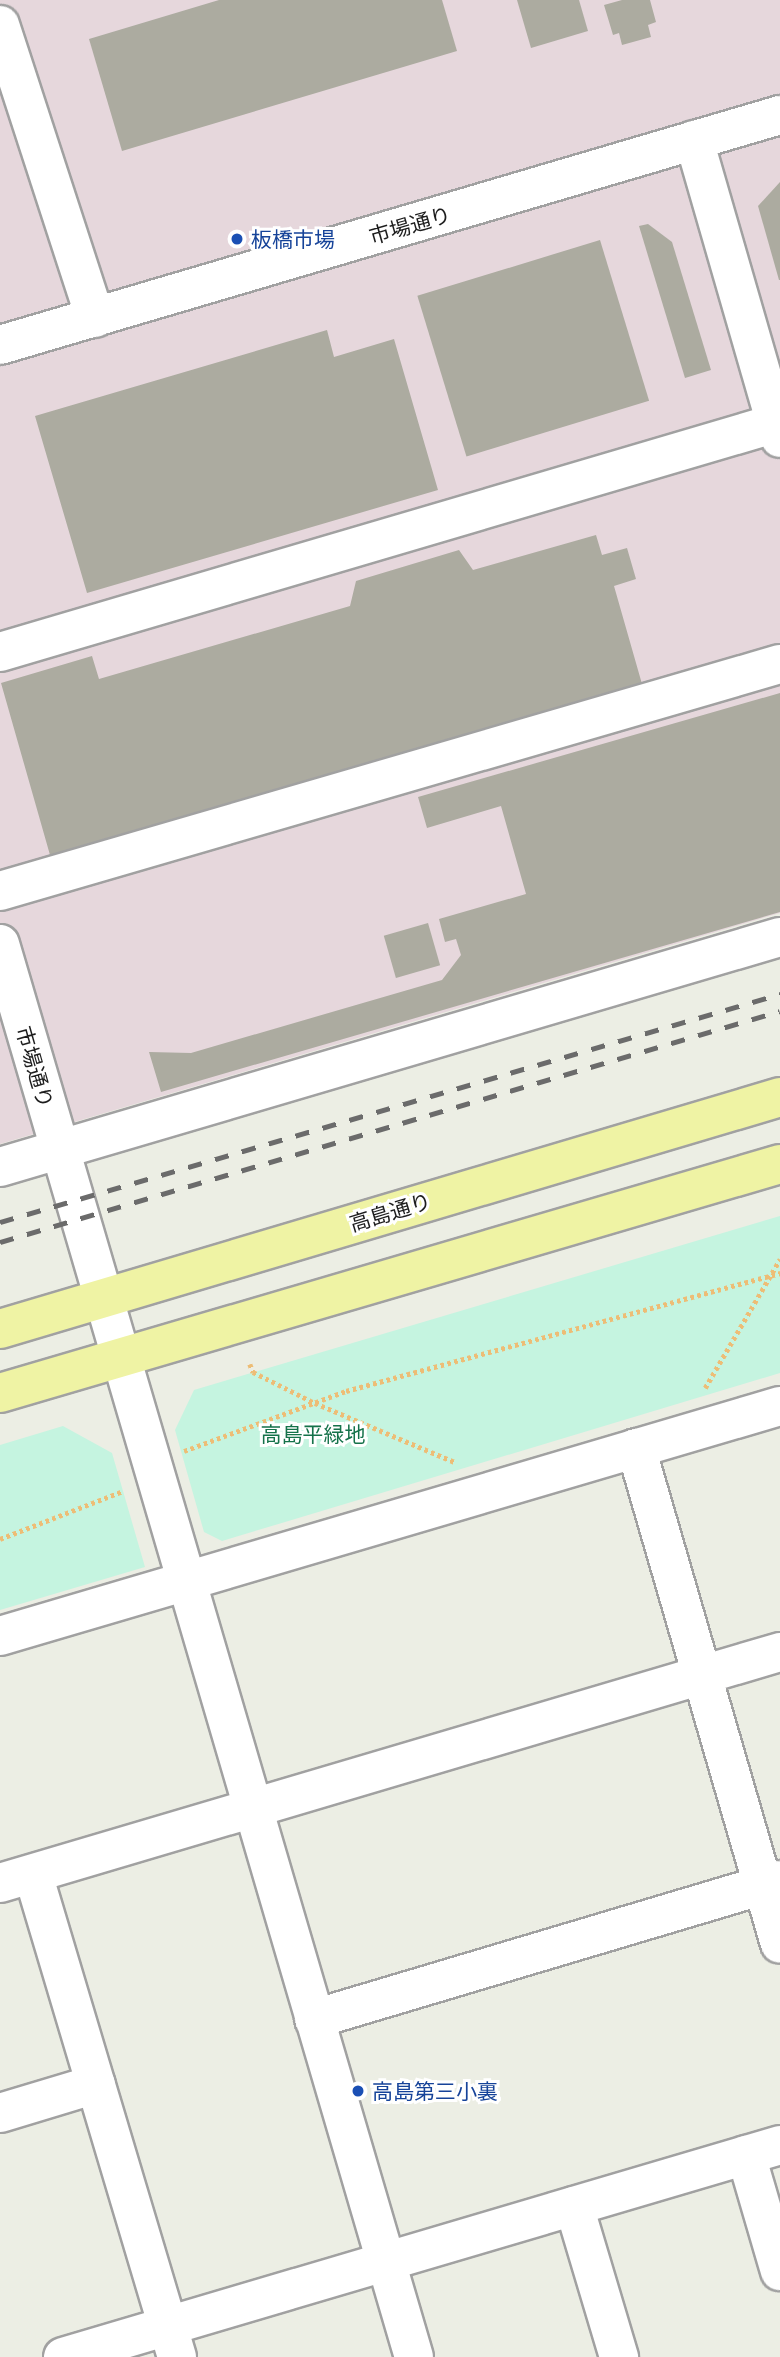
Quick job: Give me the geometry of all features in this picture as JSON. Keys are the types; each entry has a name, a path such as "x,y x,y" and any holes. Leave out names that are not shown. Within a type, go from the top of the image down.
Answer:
{"main road":[{"name":"高島通り","path":"0,1329 780,1097"},
{"path":"0,1393 780,1164"}],"street":[{"path":"0,26 96,318"},
{"name":"市場通り","path":"0,345 780,115"},
{"path":"0,652 779,428 694,140"},
{"path":"0,891 780,664"},
{"path":"0,1167 780,937"},
{"name":"市場通り","path":"0,944 184,1581 414,2357"},
{"path":"0,1636 780,1406"},
{"path":"636,1448 699,1676 771,1883 780,1944"},
{"path":"172,2342 96,2084 16,1878 780,1652"},
{"path":"314,2019 771,1883"},
{"path":"0,2113 96,2084"},
{"path":"63,2357 172,2342 386,2261 763,2150 780,2271"},
{"path":"574,2206 619,2357"}],"path":[{"path":"701,1396 766,1277 780,1259"},
{"path":"176,1453 315,1403 780,1273"},
{"path":"250,1364 253,1372 315,1403 467,1467 500,1488"},
{"path":"0,1539 132,1487"}],"shaded area":[{"path":"0,0 780,0 780,913 0,1144"}],"green space":[{"name":"高島平緑地","path":"780,1216 780,1373 222,1541 204,1532 175,1430 194,1390"},
{"path":"63,1426 112,1453 145,1567 0,1610 0,1445"}],"building":[{"path":"219,0 442,0 457,51 122,151 89,39"},
{"path":"517,0 579,0 588,31 531,48"},
{"path":"622,0 650,0 656,22 648,25 651,37 622,45 619,33 613,35 604,5"},
{"path":"780,182 780,280 779,280 758,206"},
{"path":"648,224 672,242 711,370 685,378 639,226"},
{"path":"600,240 649,401 466,457 417,296"},
{"path":"327,330 334,357 394,339 438,490 87,593 35,416"},
{"path":"596,535 602,555 627,548 636,579 614,586 642,684 50,855 1,683 92,656 99,679 350,606 356,581 459,550 473,570"},
{"path":"780,693 780,912 161,1092 149,1052 191,1053 442,980 461,955 456,939 445,942 439,919 526,894 501,806 427,828 418,797"},
{"path":"428,923 440,965 396,978 384,936"}],"railway":[{"path":"0,1222 780,994"},
{"path":"0,1242 780,1011"}],"place":[{"name":"板橋市場","path":"237,239"},
{"name":"高島第三小裏","path":"358,2091"}]}
